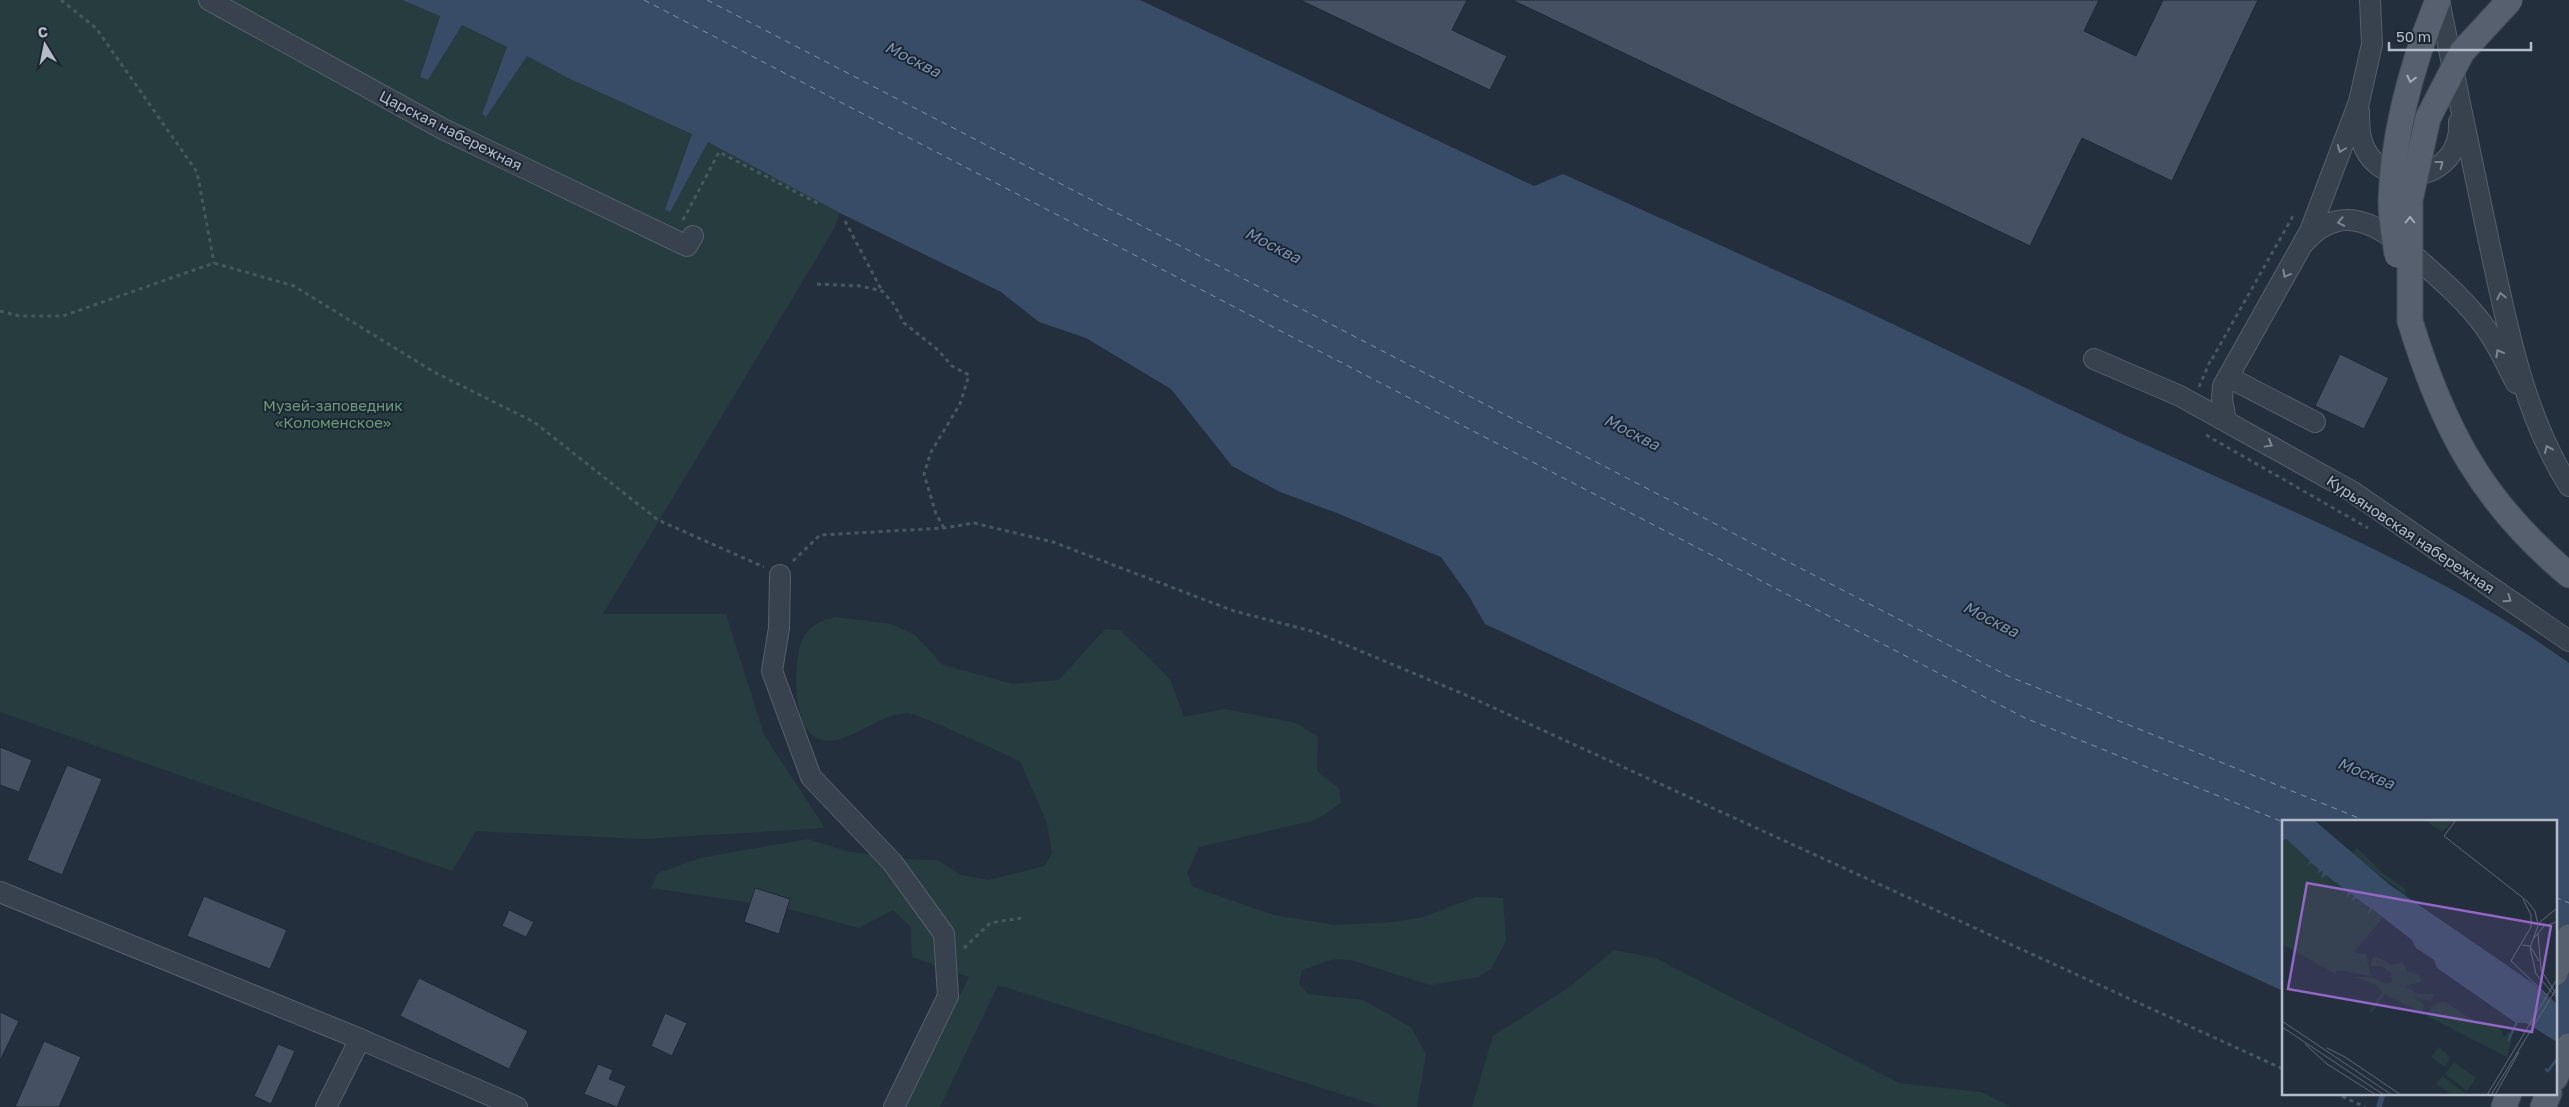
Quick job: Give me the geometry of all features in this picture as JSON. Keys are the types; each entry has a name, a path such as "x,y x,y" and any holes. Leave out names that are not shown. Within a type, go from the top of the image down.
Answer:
{"main road":[{"path":"2438,0 2418,48 2396,137 2391,203 2397,256 2410,321 2425,369 2444,418 2469,463 2501,509 2540,551 2569,576"},
{"path":"2410,321 2410,200 2428,118 2462,52 2510,0"},
{"path":"2556,970 2569,937"},
{"path":"2556,1076 2569,1046"},
{"path":"2504,1107 2509,1094"},
{"path":"2543,1107 2549,1094"}],"street":[{"name":"Царская набережная","path":"209,0 443,129 687,246 688,229"},
{"path":"2226,421 2222,399 2223,386 2310,231 2359,102 2372,44 2370,0"},
{"path":"2438,0 2505,312 2532,411"},
{"path":"2359,102 2361,139 2373,160 2394,173 2418,175 2440,165 2456,146 2460,132 2458,95"},
{"path":"2301,247 2313,234 2340,221 2356,220 2374,226 2395,238 2451,289 2485,326 2532,411 2554,463 2569,486"},
{"name":"Курьяновская набережная","path":"2094,359 2180,396 2353,492 2569,641"},
{"path":"2230,374 2315,422"},
{"path":"780,575 779,628 772,671 811,777 892,862 944,934 948,996 894,1107"},
{"path":"0,892 360,1038 517,1107"},
{"path":"326,1107 360,1038"}],"path":[{"path":"61,0 96,28 197,172 214,263"},
{"path":"688,229 719,152 821,205"},
{"path":"2230,374 2210,358 2295,213"},
{"path":"846,221 882,291 893,303 904,323 938,350 952,366 968,376 960,404 931,452 924,474 936,514 944,528"},
{"path":"0,311 19,316 63,316 214,263 294,286 434,372 534,422 658,520 780,575 820,535 944,528 974,523 1053,542 1234,611 1315,632 1468,696 2282,1069"},
{"path":"817,284 861,286 882,291"},
{"path":"2202,432 2348,516"},
{"path":"946,966 990,923 1020,918"},
{"path":"2337,1094 2365,1107"}],"green space":[{"name":"Музей-заповедник «Коломенское»","path":"0,0 402,0 440,16 420,76 428,80 462,25 507,47 482,114 486,116 527,56 568,78 692,134 665,209 670,211 707,141 840,213 834,229 603,614 726,614 764,735 825,828 642,839 476,831 452,871 0,712"},
{"path":"836,617 891,624 915,635 943,665 1013,684 1059,680 1105,629 1120,630 1170,679 1184,717 1225,709 1296,723 1318,737 1317,771 1339,788 1341,803 1316,820 1199,847 1187,873 1193,887 1274,915 1335,925 1395,922 1423,917 1476,897 1503,898 1506,941 1491,969 1478,977 1430,985 1351,960 1334,959 1302,970 1299,984 1308,994 1363,1000 1411,1027 1426,1054 1417,1107 1382,1107 998,985 940,1107 905,1107 969,977 912,957 911,927 893,910 859,928 785,908 651,888 658,873 700,858 808,839 846,851 897,859 937,860 961,875 989,880 1045,866 1052,853 1047,823 1020,761 943,726 907,713 888,717 836,740 821,740 811,733 803,722 799,708 796,676 799,650 804,637 812,627 822,621"},
{"path":"1614,950 1655,958 1899,1083 1981,1092 2011,1107 1472,1107 1493,1036 1568,988"}],"water":[{"name":"Москва","path":"402,0 1140,0 1534,186 1563,174 1861,309 2118,432 2368,546 2471,600 2521,630 2569,663 2569,1057 2556,1052 2556,820 2282,820 2282,991 1934,830 1779,761 1485,624 1469,596 1441,557 1337,513 1280,492 1232,466 1171,389 1086,338 1039,322 1001,292 840,213 708,142 670,212 665,209 692,134 568,78 527,56 486,117 482,114 507,47 462,25 428,80 420,77 440,16"}],"building":[{"path":"1300,0 1467,0 1452,30 1507,56 1490,90"},
{"path":"1512,0 2099,0 2084,31 2136,56 2163,0 2258,0 2172,181 2082,138 2030,246"},
{"path":"2340,354 2389,378 2364,429 2315,406"},
{"path":"0,747 32,760 19,792 0,785"},
{"path":"67,765 102,779 62,875 27,860"},
{"path":"755,888 790,899 779,934 744,922"},
{"path":"204,896 287,930 270,969 187,936"},
{"path":"509,910 534,922 526,937 502,926"},
{"path":"419,978 528,1031 509,1069 400,1016"},
{"path":"0,1012 19,1021 0,1061"},
{"path":"665,1013 687,1023 672,1056 651,1046"},
{"path":"44,1041 81,1057 59,1107 15,1107"},
{"path":"278,1044 295,1051 271,1104 254,1096"},
{"path":"598,1064 613,1070 609,1079 626,1086 617,1107 584,1094"}],"waterway":[{"path":"2379,1107 2383,1094"}],"ferry route":[{"path":"644,0 2025,718 2282,822"},
{"path":"707,0 2008,676 2364,820"},
{"path":"2556,897 2569,903"}]}
